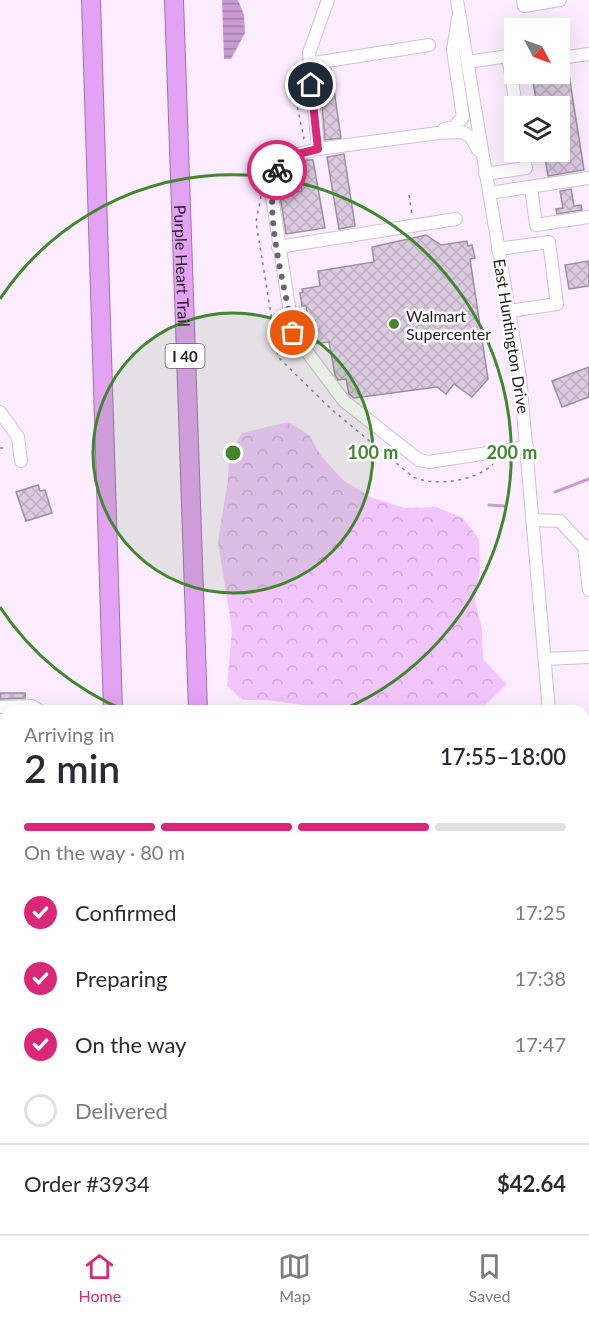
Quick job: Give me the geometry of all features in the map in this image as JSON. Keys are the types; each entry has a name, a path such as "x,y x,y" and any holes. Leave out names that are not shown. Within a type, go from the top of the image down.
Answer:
{"highway":[{"path":"91,0 113,705"},
{"name":"Purple Heart Trail","path":"174,0 198,705"}],"street":[{"path":"318,149 308,64 309,53 328,0"},
{"name":"East Huntington Drive","path":"457,0 520,377 549,705"},
{"path":"523,0 524,6 560,0"},
{"path":"438,132 454,127 463,117 453,50 459,14"},
{"path":"308,64 429,45"},
{"path":"570,57 589,54"},
{"path":"468,62 504,57"},
{"path":"525,162 526,168 485,174 477,145 471,137 462,132 438,132 318,149 290,156 282,162 271,190 293,333 345,401 412,456 429,462 527,447"},
{"path":"489,193 589,178"},
{"path":"531,187 536,225 589,217"},
{"path":"278,247 456,219"},
{"path":"498,249 549,242 557,303 509,311"},
{"path":"0,412 18,437 21,461"},
{"path":"532,520 560,521 586,546 589,590"},
{"path":"545,659 589,657"}],"path":[{"path":"409,195 413,223"},
{"path":"0,448 7,447"}],"green space":[{"path":"288,422 309,435 321,456 344,481 373,498 405,508 436,507 463,518 479,539 480,569 475,600 482,629 483,659 507,684 485,705 302,705 267,700 243,700 227,686 232,630 218,542 228,479 229,455 242,433"}],"shaded area":[{"path":"222,0 238,0 244,15 245,33 231,59 224,59"}],"building":[{"path":"331,69 341,138 325,140 319,71"},
{"path":"570,81 584,170 548,176 546,162 570,162 570,96 535,96 533,84 570,84"},
{"path":"344,154 355,226 339,229 327,157"},
{"path":"313,160 325,228 286,234 280,195 302,191 297,163"},
{"path":"571,189 574,206 581,205 582,210 557,214 556,209 563,208 560,191"},
{"name":"Walmart Supercenter","path":"426,235 441,245 467,241 468,246 472,245 475,258 470,259 488,379 472,397 454,384 446,394 437,387 354,398 349,394 346,379 338,380 335,375 329,342 311,344 306,306 302,306 300,293 303,292 302,289 320,286 318,271 374,262 372,247"},
{"path":"589,261 589,286 569,289 565,265"},
{"path":"589,367 589,397 562,407 552,381"},
{"path":"38,485 40,491 45,490 52,513 26,521 16,492"},
{"path":"0,693 25,693 25,698 0,699"}],"waterway":[{"path":"555,492 589,479"},
{"path":"489,505 504,506"}],"way so far":[{"path":"277,170 271,190 273,213 293,333"}],"place":[{"name":"Walmart Supercenter","path":"394,324"}],"route":[{"path":"277,170 290,156 318,149 311,85"}]}
